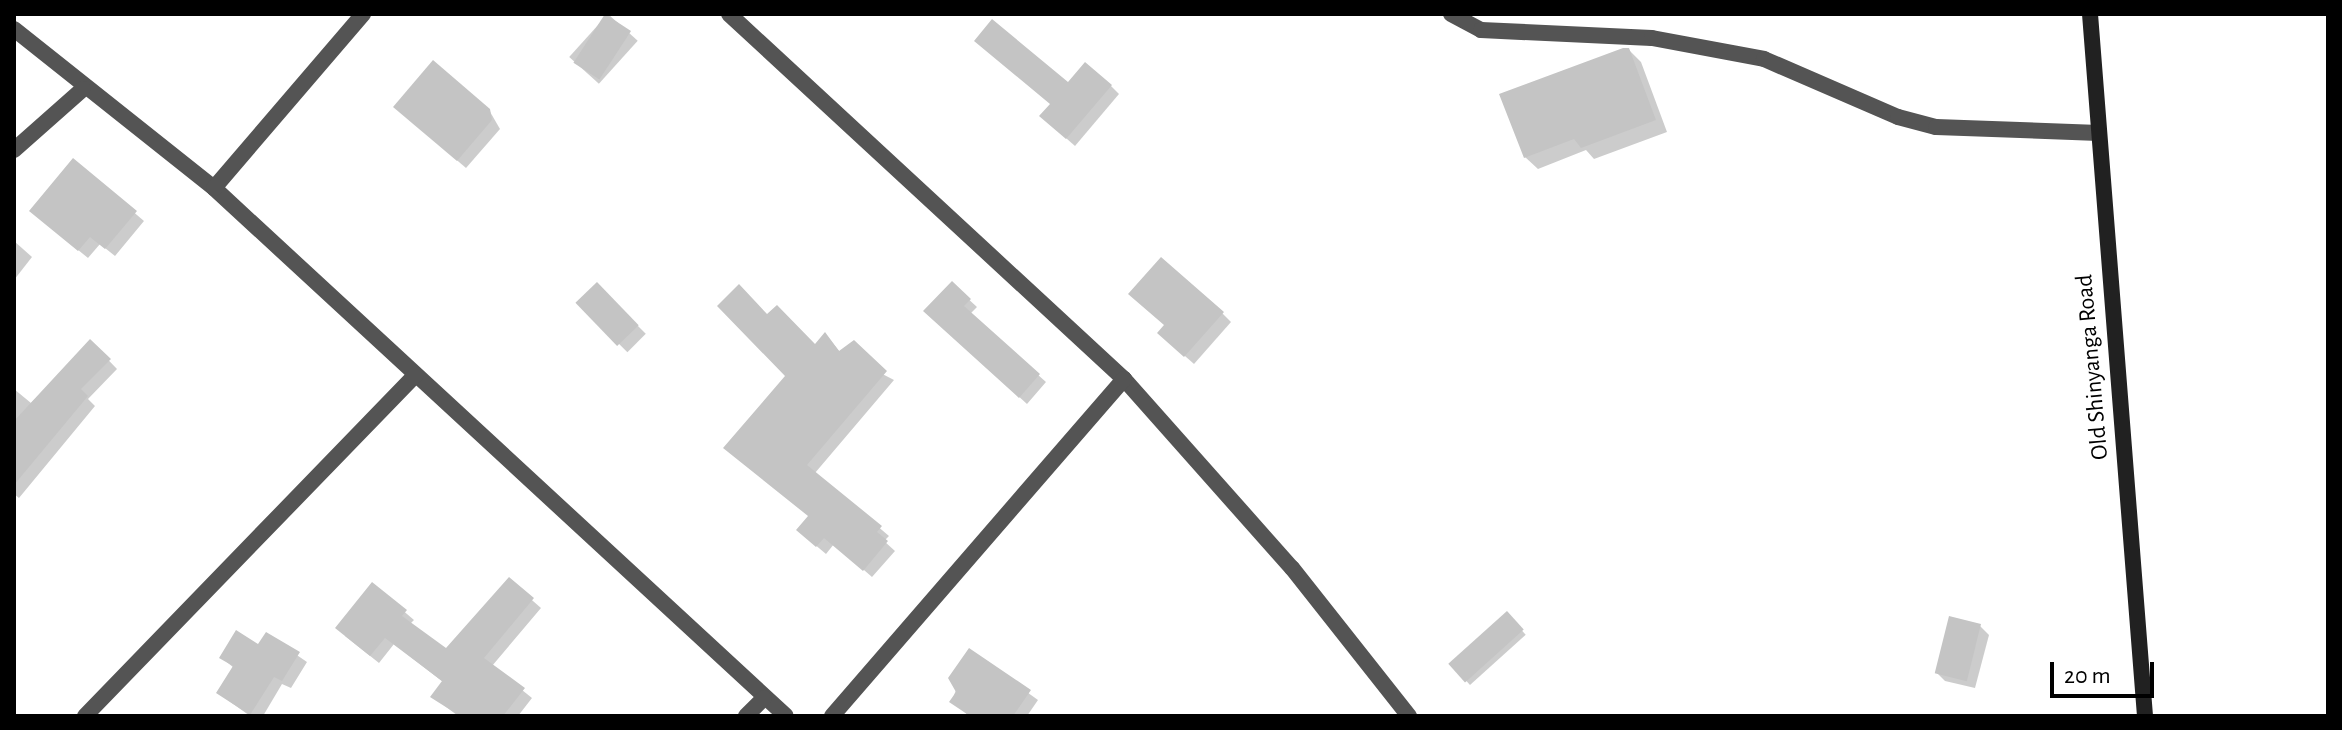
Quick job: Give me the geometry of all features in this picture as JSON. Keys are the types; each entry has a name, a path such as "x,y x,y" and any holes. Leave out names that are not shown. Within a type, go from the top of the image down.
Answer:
{"main road":[{"name":"Old Shinyanga Road","path":"2090,14 2145,716"}],"street":[{"path":"214,188 363,14"},
{"path":"729,14 1124,379 1292,568 1409,716"},
{"path":"1451,14 1481,30 1652,38 1764,59 1898,117 1936,127 2099,133"},
{"path":"14,29 83,89 214,188 786,716"},
{"path":"14,150 83,89"},
{"path":"85,716 416,375"},
{"path":"832,716 1124,379"},
{"path":"746,716 764,698"}],"building":[{"path":"605,14 631,31 599,80 573,63"},
{"path":"992,19 1068,82 1085,62 1112,85 1066,139 1039,116 1050,104 974,41"},
{"path":"1629,48 1656,120 1581,148 1574,139 1524,158 1499,94"},
{"path":"433,60 490,109 492,120 457,161 393,107"},
{"path":"73,158 137,211 105,249 90,237 78,251 29,211"},
{"path":"1161,257 1224,312 1184,357 1157,333 1164,325 1128,294"},
{"path":"952,281 971,299 964,306 1040,374 1019,398 923,311"},
{"path":"597,282 639,325 617,346 575,303"},
{"path":"739,284 767,314 777,305 815,344 825,332 839,351 854,340 887,371 807,465 882,526 877,532 888,541 863,571 824,538 816,547 796,530 808,516 723,448 785,376 717,306"},
{"path":"90,339 111,359 81,389 88,396 14,485 14,421"},
{"path":"509,577 534,598 484,658 525,688 503,716 460,716 430,697 442,681 385,638 370,656 335,628 372,582 407,610 402,616 446,648"},
{"path":"1507,611 1524,630 1465,682 1448,664"},
{"path":"1949,616 1981,624 1967,681 1935,673"},
{"path":"236,630 258,644 266,632 300,652 282,681 274,677 250,715 216,693 233,666 219,658"},
{"path":"969,648 1031,690 1013,716 970,716 949,702 956,692 948,678"}]}
